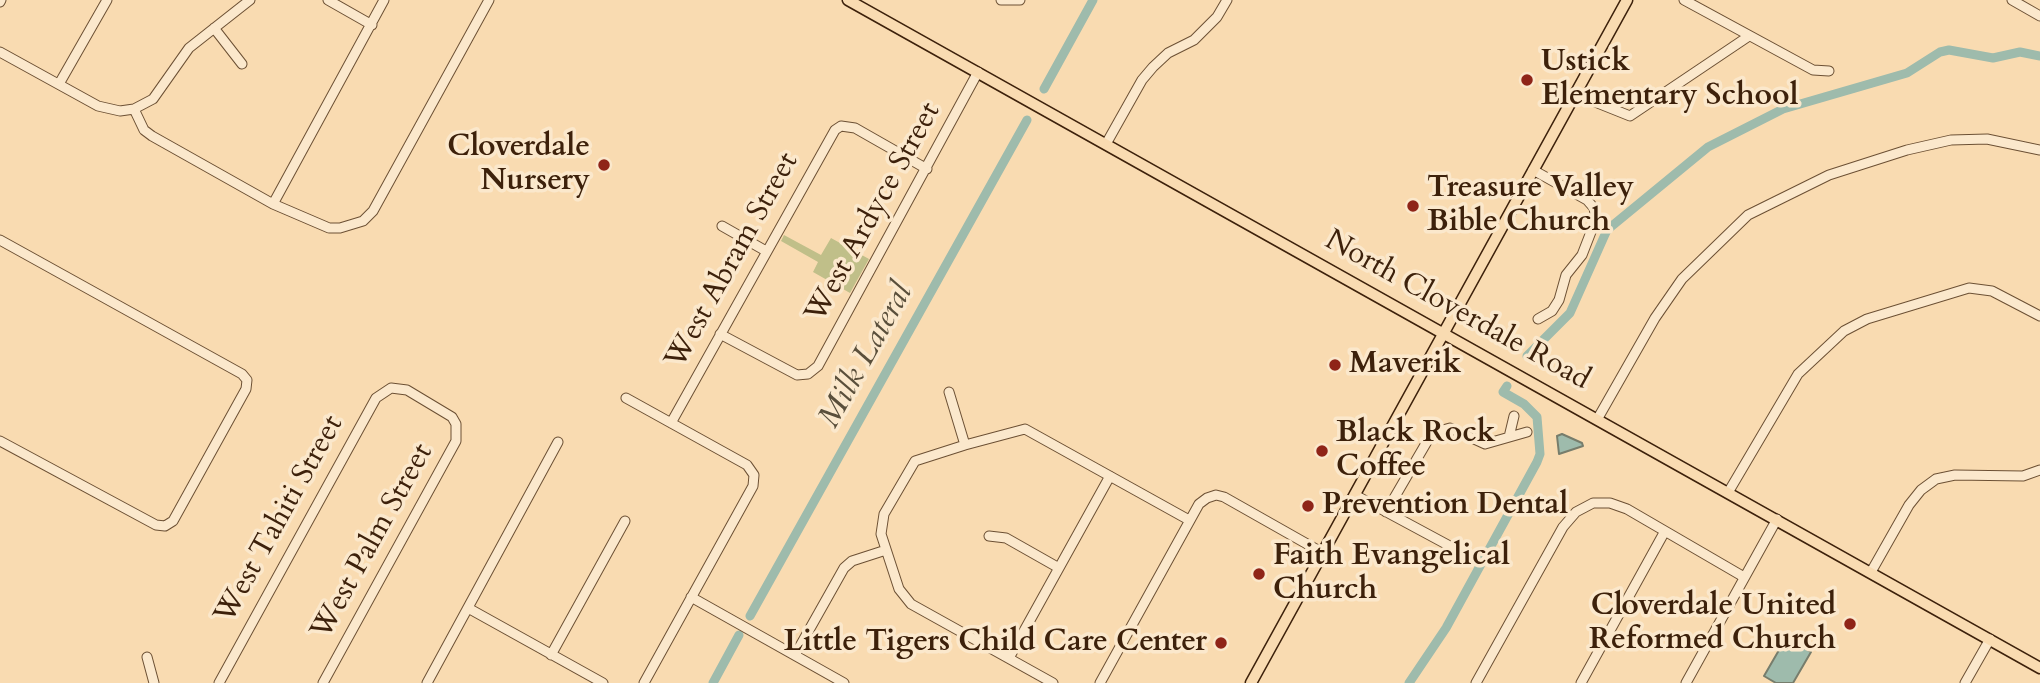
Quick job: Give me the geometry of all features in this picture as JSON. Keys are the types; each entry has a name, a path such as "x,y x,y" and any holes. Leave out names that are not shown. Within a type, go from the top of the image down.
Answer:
{"main road":[{"name":"North Cloverdale Road","path":"848,0 1729,491 2040,668"},
{"path":"1251,683 1627,0"}],"street":[{"path":"58,84 107,0"},
{"path":"0,52 98,106 120,111 134,110 153,99 181,55 250,0"},
{"path":"328,0 372,24"},
{"path":"274,204 384,0"},
{"path":"134,110 144,130 152,136 274,204 329,228 351,226 373,211 489,0"},
{"path":"1001,0 1019,1"},
{"path":"1106,144 1142,80 1168,53 1194,40 1217,17 1227,0"},
{"path":"1684,0 1812,70 1829,71"},
{"path":"2012,0 2040,16"},
{"path":"214,28 242,64"},
{"path":"1575,94 1619,115 1630,116 1749,36"},
{"name":"West Ardyce Street","path":"720,334 797,374 808,374 818,366 978,72"},
{"name":"West Abram Street","path":"671,423 830,135 841,126 855,128 927,169"},
{"path":"1598,418 1655,318 1682,279 1748,215 1829,175 1907,149 1951,139 1987,139 2040,150"},
{"path":"1533,170 1587,200 1594,208 1596,219 1582,255 1566,275 1559,300 1552,312 1538,319"},
{"path":"722,226 766,251"},
{"path":"0,240 242,374 247,380 246,389 173,521 165,526 156,526 0,441"},
{"path":"1729,491 1798,373 1844,331 1867,318 1969,288 1992,291 2040,316"},
{"name":"West Palm Street","path":"323,683 456,441 456,424 447,412 407,390 391,388"},
{"name":"West Tahiti Street","path":"219,683 376,398 391,388"},
{"path":"949,392 965,445"},
{"path":"626,398 747,465 754,475 753,486 644,683"},
{"path":"1509,437 1514,416"},
{"path":"1386,512 1432,433 1450,428 1485,444 1527,432"},
{"path":"1054,683 904,597 881,534 884,514 908,470 924,457 1025,429 1189,520"},
{"path":"427,683 558,442"},
{"path":"1871,572 1909,505 1920,491 1936,479 1955,475 2023,475 2040,470"},
{"path":"1009,658 1110,476"},
{"path":"1100,683 1189,520 1199,504 1207,498 1216,495 1224,497 1322,553"},
{"path":"1354,495 1472,558"},
{"path":"1476,683 1563,527 1576,512 1593,503 1610,503 1626,509 1744,578"},
{"path":"1686,683 1777,519"},
{"path":"551,655 625,520"},
{"path":"1581,683 1665,531"},
{"path":"989,536 1006,538 1059,568"},
{"path":"795,655 844,568 852,561 886,550"},
{"path":"691,597 844,683"},
{"path":"468,608 603,683"},
{"path":"1965,683 1990,639"},
{"path":"147,657 154,683"}],"shaded area":[{"path":"784,235 821,255 831,238 869,259 850,293 813,272 818,262 781,241"},
{"path":"1562,434 1582,443 1583,446 1559,454 1557,436"},
{"path":"1786,638 1811,652 1793,683 1776,683 1764,676"}],"waterway":[{"name":"Milk Lateral","path":"1044,89 1093,0"},
{"path":"1527,356 1570,313 1607,230 1708,147 1783,109 1907,73 1940,52 1949,50 1993,58 2020,52 2040,56"},
{"name":"Milk Lateral","path":"750,616 1027,120"},
{"path":"1409,683 1446,628 1540,454 1537,417 1524,404 1503,392 1507,386"},
{"name":"Milk Lateral","path":"713,683 739,635"}],"place":[{"name":"Ustick Elementary School","path":"1527,80"},
{"name":"Cloverdale Nursery","path":"604,165"},
{"name":"Treasure Valley Bible Church","path":"1413,206"},
{"name":"Maverik","path":"1335,365"},
{"name":"Black Rock Coffee","path":"1322,451"},
{"name":"Prevention Dental","path":"1308,506"},
{"name":"Faith Evangelical Church","path":"1259,574"},
{"name":"Cloverdale United Reformed Church","path":"1850,624"},
{"name":"Little Tigers Child Care Center","path":"1221,643"}]}
